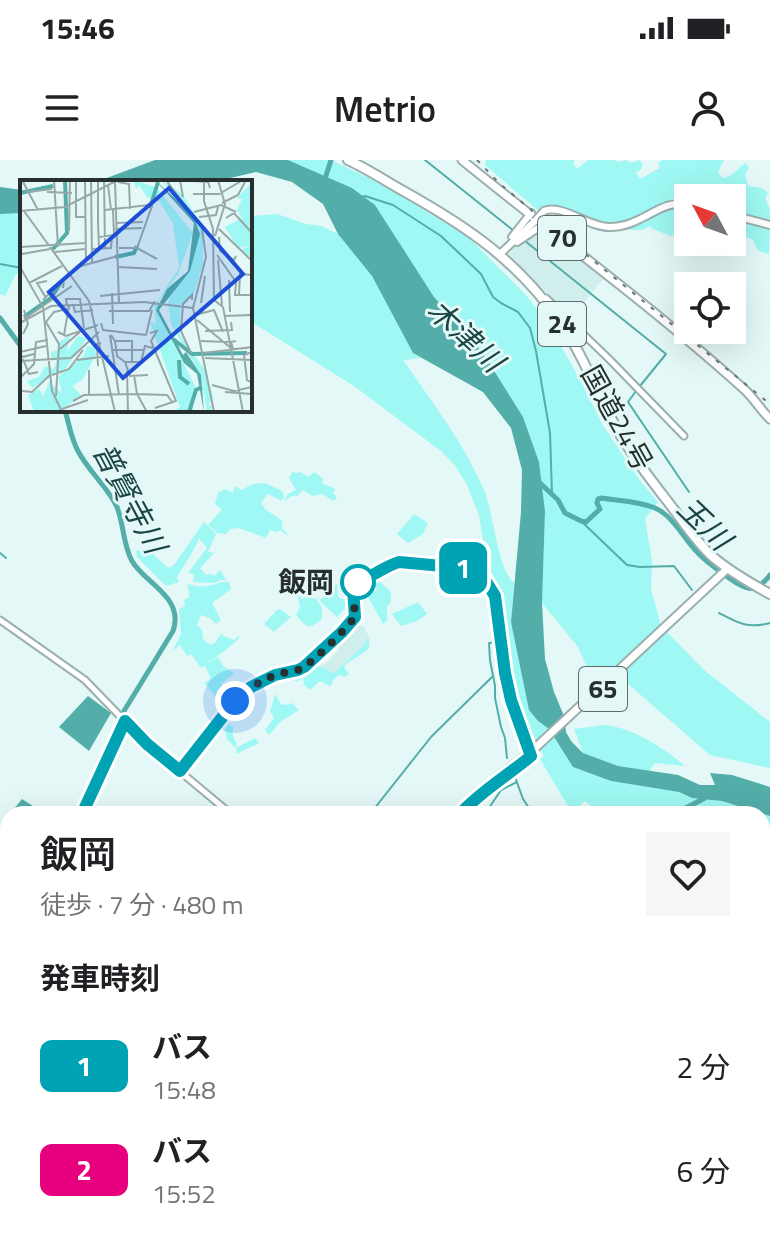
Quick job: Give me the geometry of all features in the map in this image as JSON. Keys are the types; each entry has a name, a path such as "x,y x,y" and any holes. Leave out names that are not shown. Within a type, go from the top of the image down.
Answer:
{"highway":[{"name":"国道24号","path":"348,160 503,250 570,336 610,417 647,475 708,552 727,569 762,589"}],"main road":[{"name":"70","path":"462,160 716,365 770,419"},
{"path":"503,250 533,217 554,208 594,225 613,227 639,222 674,204"},
{"path":"746,219 770,225"},
{"path":"503,250 544,224"},
{"name":"65","path":"467,806 486,786 534,752 727,569"},
{"path":"481,573 496,600 501,652 511,700"}],"street":[{"path":"536,290 684,436"},
{"path":"180,771 243,693 275,675 301,669 342,632 355,617 353,589 361,580"},
{"path":"0,620 85,680 147,744 222,806"},
{"path":"86,806 125,720"}],"shaded area":[{"path":"288,160 331,160 381,184 467,236 526,295 546,321 602,424 658,502 645,519 652,561 651,589 661,626 704,670 770,722 770,768 710,755 613,671 589,672 578,647 542,603 545,511 539,462 523,417 471,338 434,297 375,205 352,188"},
{"path":"486,160 574,160 577,169 588,160 626,160 631,163 639,160 643,164 640,171 635,172 640,179 660,168 658,163 663,160 724,160 718,172 723,178 745,163 749,167 745,175 748,186 762,188 768,193 765,198 770,209 770,221 746,215 746,184 674,184 674,198 638,218 621,223 605,224 552,205 540,212 485,165"},
{"path":"674,207 674,235 651,226 629,230 630,227"},
{"path":"20,213 20,274 16,274 5,296 0,294 0,214"},
{"path":"277,214 338,234 372,276 413,353 421,358 403,360 457,439 484,490 504,566 514,583 511,622 538,721 549,729 573,767 611,781 738,806 592,806 585,801 579,806 569,806 566,803 540,759 544,756 522,713 513,685 503,598 488,573 479,515 466,483 441,451 354,386 252,322 252,216"},
{"path":"752,222 770,228 769,254 758,250 753,240 746,237 746,223"},
{"path":"545,228 605,277 591,293 562,269 560,271 590,295 576,312 566,304 561,307 509,255 516,245"},
{"path":"292,472 309,477 314,472 323,478 322,483 335,489 333,493 337,497 334,501 322,494 313,496 303,490 284,501 288,494 296,490 289,478"},
{"path":"265,483 282,491 282,501 268,494 261,503 283,521 282,528 290,537 280,530 270,530 266,538 239,528 230,529 226,534 217,533 208,525 222,510 215,504 218,493 225,489 233,493 235,486 241,490"},
{"path":"414,514 428,523 423,534 408,543 397,534"},
{"path":"204,522 216,534 208,552 217,553 200,568 206,575 214,576 220,570 226,580 193,582 194,574 188,573 207,548 199,538 177,577 179,582 166,586 137,557 136,551 144,555 150,551 168,568 174,565"},
{"path":"376,578 391,592 387,621 383,624 367,595 367,591 371,595 377,589 372,583"},
{"path":"229,582 231,589 212,603 221,620 216,624 201,615 197,625 202,630 203,639 209,644 214,644 221,634 234,640 240,637 206,665 218,657 223,666 234,673 221,684 227,695 236,697 225,709 205,683 211,678 205,666 201,668 180,645 172,652 181,634 179,609 185,606 184,600 189,597 188,584 204,586"},
{"path":"337,584 338,597 349,601 337,617 320,601 329,586"},
{"path":"301,587 301,599 316,599 319,596 317,601 322,607 322,619 312,626 306,626 296,615 300,607 296,590"},
{"path":"418,602 427,614 401,626 392,614"},
{"path":"280,609 291,617 274,632 264,624"},
{"path":"354,621 365,628 369,638 333,674 320,666 339,650 332,643"},
{"path":"369,638 369,648 344,666 349,674 344,677 339,675 332,681 333,684 329,686 320,681 310,690 304,685 303,678 296,682 294,679 304,669 310,672 320,666 334,673"},
{"path":"275,694 281,704 292,703 299,710 280,722 269,735 265,730 274,718 270,711"},
{"path":"225,713 234,727 236,748 227,739 222,717"},
{"path":"604,725 626,730 647,740 685,766 655,763 649,772 618,766 583,753 574,729"},
{"path":"255,738 259,743 236,754 236,748"}],"water":[{"name":"木津川","path":"155,160 288,160 352,188 375,205 434,297 471,338 523,417 539,462 545,511 542,603 545,659 571,741 583,753 618,766 678,775 700,785 715,785 710,773 732,775 770,787 770,806 738,806 692,798 679,792 611,781 573,767 549,729 529,710 511,622 522,470 511,428 483,392 413,353 372,276 338,234 323,204 292,182 256,172 222,180 101,180"},
{"path":"0,187 20,190 20,213 0,214"},
{"path":"88,696 111,713 89,751 59,727"},
{"path":"22,799 33,806 16,806"}],"waterway":[{"path":"324,182 331,160"},
{"path":"425,160 514,231"},
{"path":"362,197 393,205 441,236 481,274 493,297 518,312 530,328 550,433 552,494"},
{"path":"525,241 666,354 640,386"},
{"path":"0,264 20,268"},
{"name":"普賢寺川","path":"0,318 20,345"},
{"path":"636,391 628,402 689,492"},
{"name":"普賢寺川","path":"66,412 78,451 117,507 132,561 168,600 175,619 173,631 124,711 81,806"},
{"name":"玉川","path":"540,483 558,500 565,513 581,521 586,522 600,509 597,503 602,498 642,504 662,512 704,559 745,588 760,586 770,575"},
{"path":"581,521 627,565 674,566 692,590"},
{"path":"0,553 6,558"},
{"path":"719,613 743,624 770,623"},
{"path":"498,642 489,643 490,660 507,758"},
{"path":"376,806 431,737 493,676"},
{"path":"515,777 528,806"},
{"path":"490,806 501,790 517,782"},
{"path":"690,806 705,798"}],"railway":[{"path":"477,160 536,214 770,404"}],"bus line":[{"name":"1","path":"86,806 125,721 180,771 243,693 275,675 306,666 342,632 355,617 353,589 359,581 399,562 475,569 495,596 501,652 511,700 531,756 467,806"}],"place":[{"name":"飯岡","path":"358,582"}],"route":[{"path":"235,701 251,687 275,675 306,666 342,632 355,617 353,589 358,582"}]}
